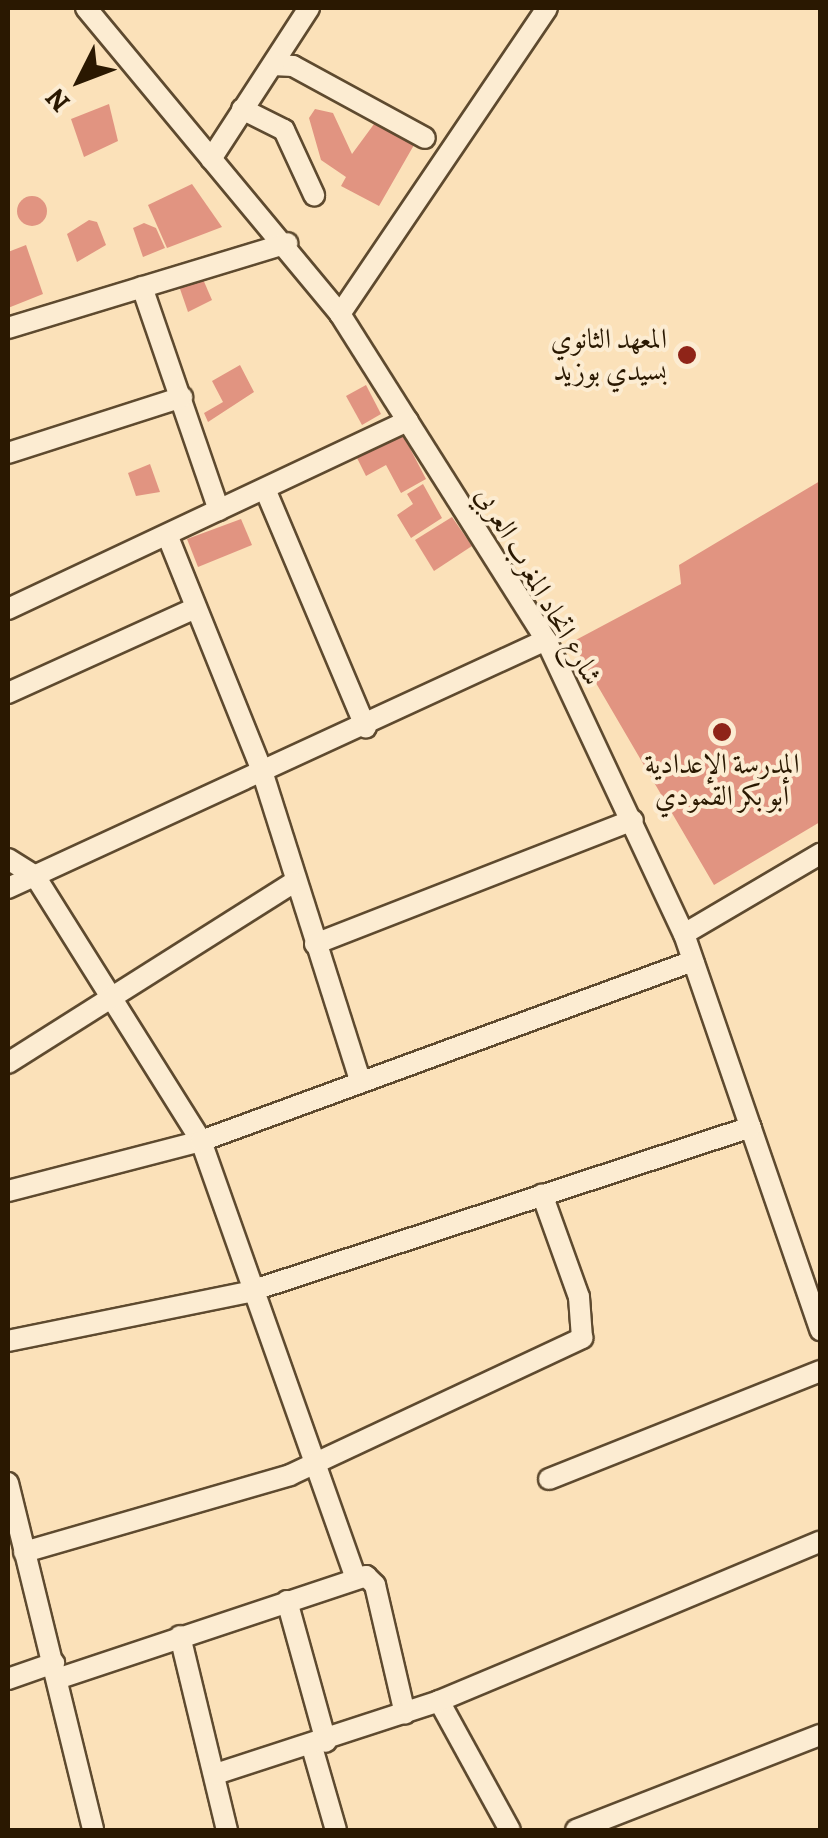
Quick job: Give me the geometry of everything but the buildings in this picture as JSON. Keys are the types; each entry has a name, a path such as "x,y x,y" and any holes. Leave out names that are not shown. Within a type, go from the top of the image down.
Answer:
{"street":[{"name":"شارع اتحاد المغرب العربي","path":"86,8 286,244 340,314 546,640 684,934 820,1330"},
{"path":"211,159 310,8"},
{"path":"340,314 548,8"},
{"path":"272,65 292,66 425,138"},
{"path":"242,109 284,130 314,195"},
{"path":"8,328 286,244"},
{"path":"142,287 220,510"},
{"path":"8,453 182,396"},
{"path":"8,609 408,421"},
{"path":"265,488 366,728"},
{"path":"168,536 262,771 294,882 360,1080"},
{"path":"8,693 196,608"},
{"path":"8,888 262,771 366,728 546,640"},
{"path":"314,944 633,820"},
{"path":"684,934 820,854"},
{"path":"8,859 35,876 107,997 201,1140 248,1292 310,1465 355,1576 375,1585 405,1714"},
{"path":"8,1063 294,882"},
{"path":"8,1191 201,1140 693,960"},
{"path":"8,1341 248,1292 751,1127"},
{"path":"24,1552 310,1465 584,1336 542,1194"},
{"path":"549,1478 820,1371"},
{"path":"8,1483 93,1830"},
{"path":"216,1774 319,1745 440,1701 820,1542"},
{"path":"8,1679 56,1671 180,1636 355,1576"},
{"path":"286,1601 336,1830"},
{"path":"180,1636 228,1830"},
{"path":"440,1701 510,1830"},
{"path":"576,1830 820,1736"}],"place":[{"name":"المعهد الثانوي بسيدي بوزيد","path":"687,355"},
{"name":"المدرسة الإعدادية أبو بكر القمودي","path":"722,732"}]}
